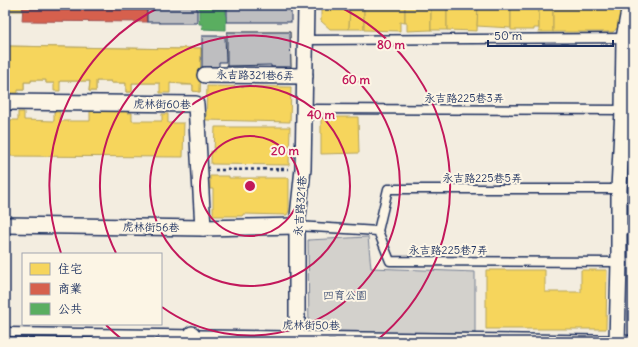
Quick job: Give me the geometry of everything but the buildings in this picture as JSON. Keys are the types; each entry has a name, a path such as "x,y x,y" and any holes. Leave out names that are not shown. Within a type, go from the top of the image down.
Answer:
{"street":[{"name":"永吉路321巷","path":"297,336 297,226 303,169 306,5"},
{"path":"617,341 619,262 626,230 619,189 628,110 628,38 630,5"},
{"name":"永吉路321巷6弄","path":"205,75 305,76"},
{"name":"虎林街60巷","path":"5,102 196,104 203,228"},
{"name":"虎林街56巷","path":"5,225 203,228 297,226"}],"lane":[{"path":"305,40 628,38"},
{"name":"永吉路225巷3弄","path":"304,109 628,110"},
{"name":"永吉路225巷5弄","path":"378,231 388,189 619,189"},
{"path":"297,226 378,231"},
{"name":"永吉路225巷7弄","path":"378,231 390,261 619,262"},
{"name":"虎林街50巷","path":"5,332 192,338 297,336 633,340"}],"path":[{"path":"200,170 303,169"}],"green space":[{"name":"四育公園","path":"368,237 371,268 475,272 475,333 309,333 308,240"}]}
